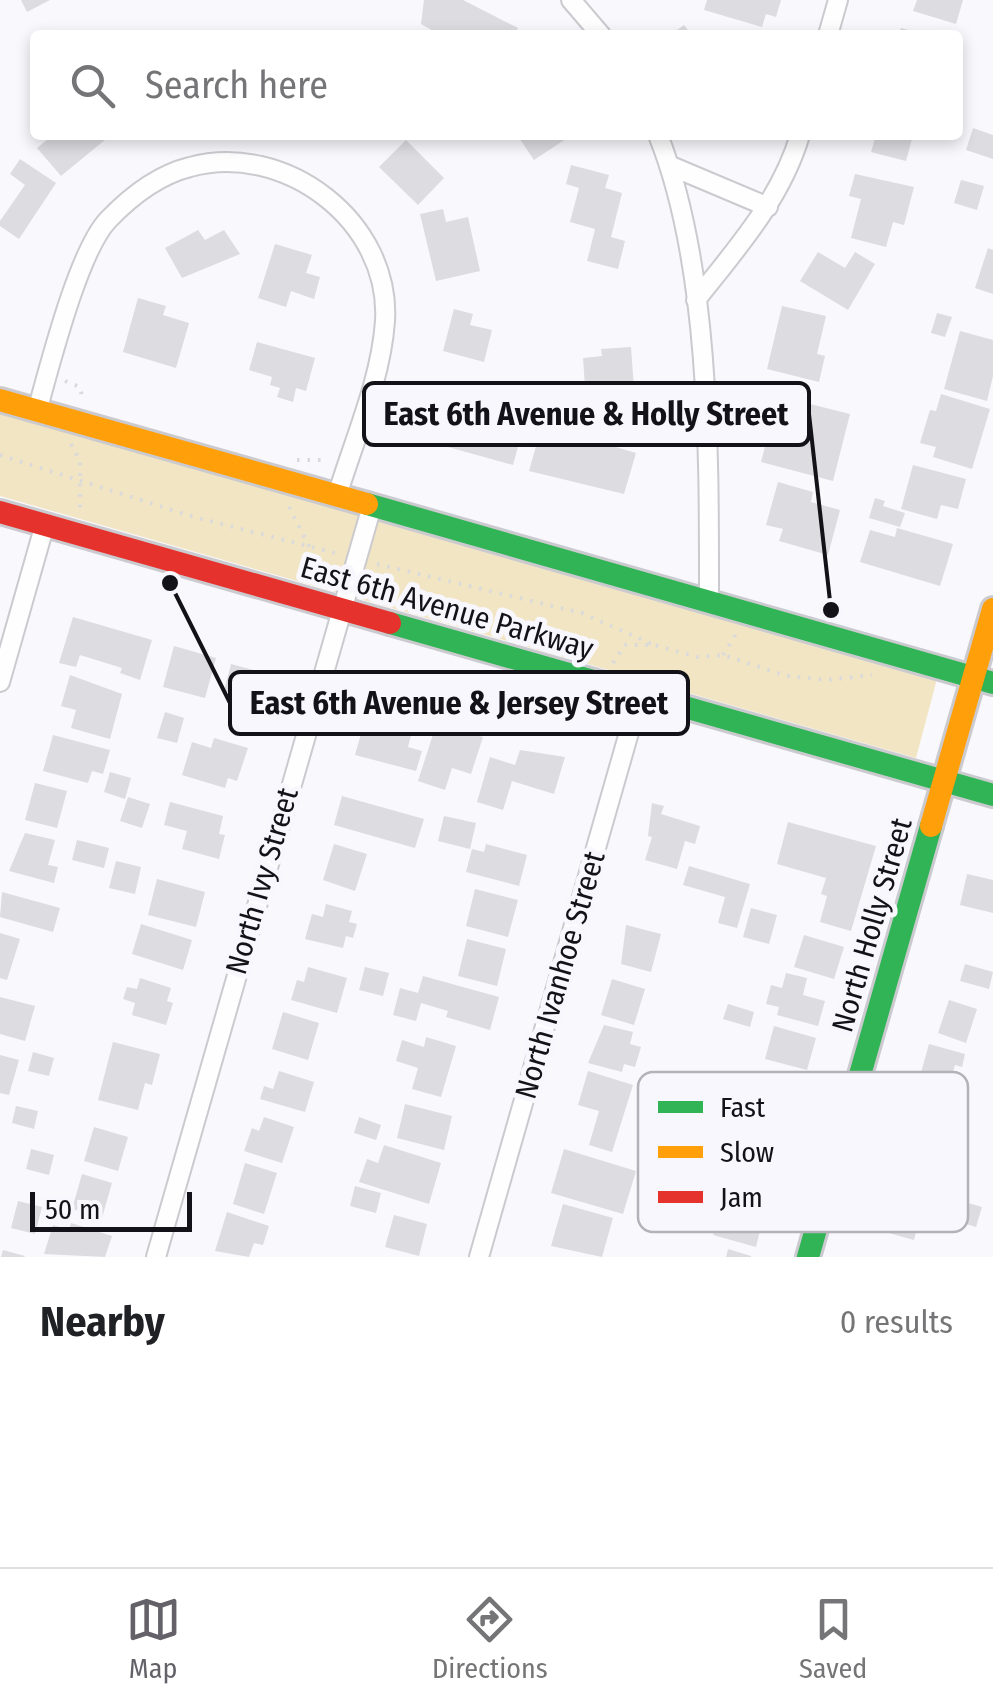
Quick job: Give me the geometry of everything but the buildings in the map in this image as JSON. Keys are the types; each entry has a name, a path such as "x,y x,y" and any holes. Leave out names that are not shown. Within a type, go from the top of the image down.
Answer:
{"main road":[{"path":"0,400 983,680"},
{"name":"East 6th Avenue Parkway","path":"0,512 993,795"},
{"name":"North Holly Street","path":"861,1072 944,781 983,680 993,609"},
{"name":"North Holly Street","path":"808,1257 815,1232"}],"street":[{"path":"572,0 596,30"},
{"path":"829,30 838,0"},
{"path":"660,140 671,166 696,300 709,500 709,602"},
{"path":"696,300 768,207 791,165 798,140"},
{"path":"37,410 84,264 105,223 144,187 190,167 238,162 284,173 302,179 342,209 366,244 381,282 386,319 378,365 337,496"},
{"path":"671,166 768,207"},
{"name":"North Ivy Street","path":"156,1257 339,608 372,506"},
{"path":"0,682 45,524"},
{"name":"North Ivanhoe Street","path":"479,1257 640,694"}],"path":[{"path":"47,374 80,387 84,395 71,445 80,460 82,498 74,532"},
{"path":"0,455 194,518 582,613 654,646"},
{"path":"306,599 313,561 290,512 289,482 296,461 347,463"},
{"path":"608,685 614,662 626,645 654,646 697,656 723,655 760,670 799,678 884,676"}],"shaded area":[{"path":"0,410 937,679 916,758 0,496"}],"traffic: fast":[{"path":"367,504 993,683"},
{"path":"390,623 993,795"},
{"path":"861,1072 931,826"},
{"path":"808,1257 815,1232"}],"traffic: slow":[{"path":"0,400 367,504"},
{"path":"931,826 993,609"}],"traffic: jam":[{"path":"0,512 390,623"}],"place":[{"name":"East 6th Avenue & Jersey Street","path":"170,583"},
{"name":"East 6th Avenue & Holly Street","path":"831,610"}]}
